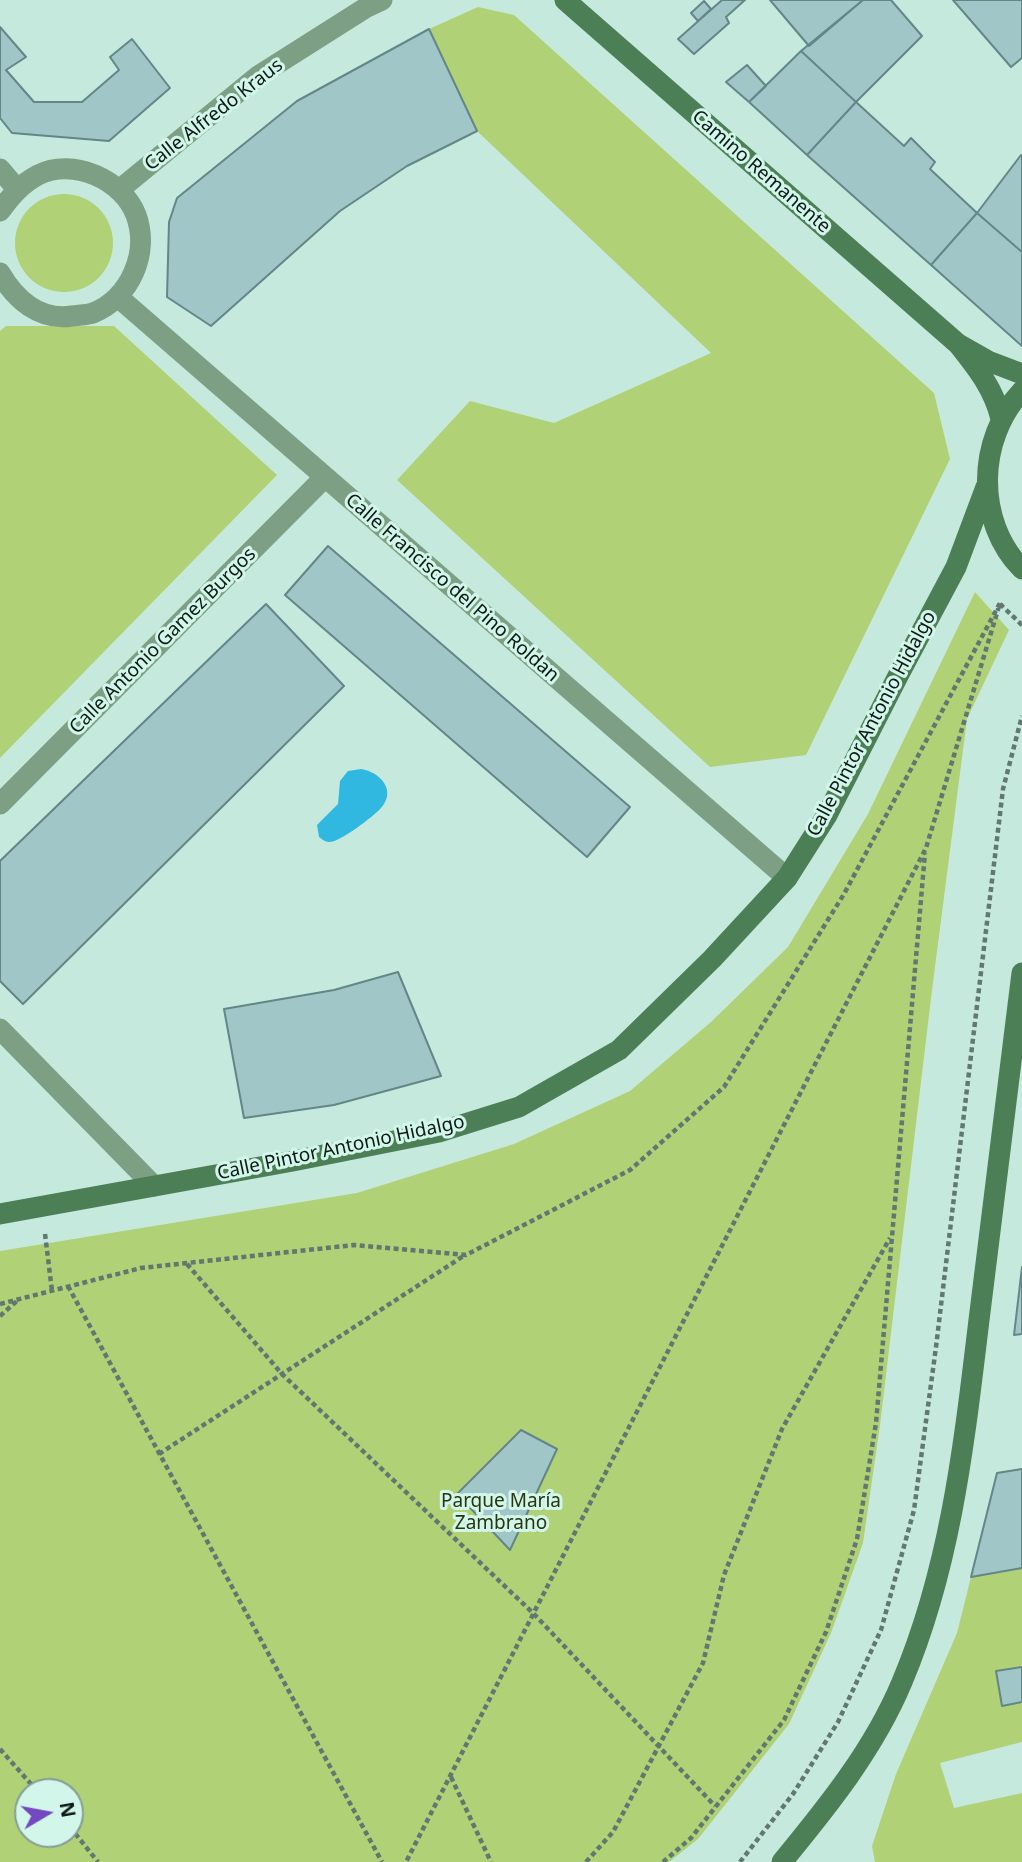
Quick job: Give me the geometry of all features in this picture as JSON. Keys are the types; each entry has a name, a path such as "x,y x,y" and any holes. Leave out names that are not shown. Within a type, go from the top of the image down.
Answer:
{"street":[{"name":"Calle Alfredo Kraus","path":"119,190 258,76 382,0"},
{"name":"Camino Remanente","path":"565,0 958,344 988,361 1022,374"},
{"path":"0,169 17,188"},
{"path":"0,211 17,188 41,173 69,169 96,174 119,190 136,215 141,244 135,273 118,297 93,313 63,317 34,310 6,297 0,273"},
{"name":"Calle Francisco del Pino Roldan","path":"118,297 787,878"},
{"name":"Camino Remanente","path":"958,344 989,386 1001,419"},
{"path":"1022,391 1011,402 994,436 986,487 993,524 1010,557 1022,569"},
{"name":"Calle Antonio Gamez Burgos","path":"0,804 325,477"},
{"name":"Calle Pintor Antonio Hidalgo","path":"0,1214 439,1132 519,1107 619,1050 712,959 787,878 827,815 956,567 986,487"},
{"path":"782,1862 846,1780 883,1720 901,1684 926,1619 946,1548 970,1397 1022,973"},
{"path":"0,1029 154,1186"}],"path":[{"path":"1000,603 1022,625"},
{"path":"740,1862 793,1794 838,1722 881,1630 914,1510 1001,802 1022,716"},
{"path":"406,1862 926,848 877,1423 857,1539 826,1632 784,1720 691,1838 663,1862"},
{"path":"41,1206 52,1291"},
{"path":"586,1862 613,1832 703,1663 724,1575 782,1429 892,1234"},
{"path":"159,1454 466,1255"},
{"path":"186,1263 282,1374 534,1614 716,1806"},
{"path":"68,1286 382,1862"},
{"path":"0,1304 18,1300 0,1316"},
{"path":"0,1749 26,1778"},
{"path":"450,1777 491,1862"},
{"path":"84,1845 98,1862"}],"green space":[{"path":"478,7 514,15 934,393 950,459 806,755 710,767 397,480 470,401 554,423 711,353 477,131 429,29"},
{"path":"64,194 83,198 99,208 109,224 113,243 109,262 99,278 83,288 64,292 45,288 29,278 19,262 15,243 19,224 29,208 45,198"},
{"path":"6,326 114,326 277,475 0,758 0,331"},
{"name":"Parque María Zambrano","path":"975,592 1009,630 967,719 863,1543 831,1633 789,1724 698,1839 669,1862 0,1862 0,1251 357,1193 514,1144 630,1091 711,1022 788,947 868,814"},
{"path":"1022,1469 1022,1742 940,1763 954,1808 1022,1793 1022,1862 875,1862 872,1846 896,1774 957,1633 997,1473"}],"water":[{"path":"361,769 374,774 384,783 387,789 386,801 377,812 348,834 334,841 325,841 319,837 317,825 338,804 340,781 348,771"}],"building":[{"path":"722,0 745,0 726,17 729,23 694,54 678,39"},
{"path":"770,0 863,0 809,46"},
{"path":"863,0 891,0 922,36 856,102 801,51"},
{"path":"953,0 1022,0 1022,58 1011,67"},
{"path":"704,1 711,9 698,21 691,13"},
{"path":"0,27 26,57 6,70 34,102 82,102 119,70 110,57 132,39 170,88 109,141 12,133 0,118"},
{"path":"429,29 477,131 407,166 340,211 211,326 167,297 169,222 177,198 297,101"},
{"path":"801,51 856,102 807,155 749,102"},
{"path":"747,65 766,86 749,102 726,82"},
{"path":"856,102 904,146 911,138 935,162 930,169 977,213 931,265 807,155"},
{"path":"1022,156 1022,252 977,213"},
{"path":"977,213 1022,252 1022,346 931,265"},
{"path":"328,546 630,807 587,857 285,595"},
{"path":"266,604 344,686 23,1004 0,981 0,861"},
{"path":"398,972 441,1076 334,1105 244,1118 224,1009 334,990"},
{"path":"1022,1267 1022,1334 1014,1335"},
{"path":"521,1430 557,1449 510,1550 457,1494"},
{"path":"1022,1469 1022,1568 971,1577 997,1473"},
{"path":"1022,1667 1022,1702 1002,1706 996,1671"}]}
